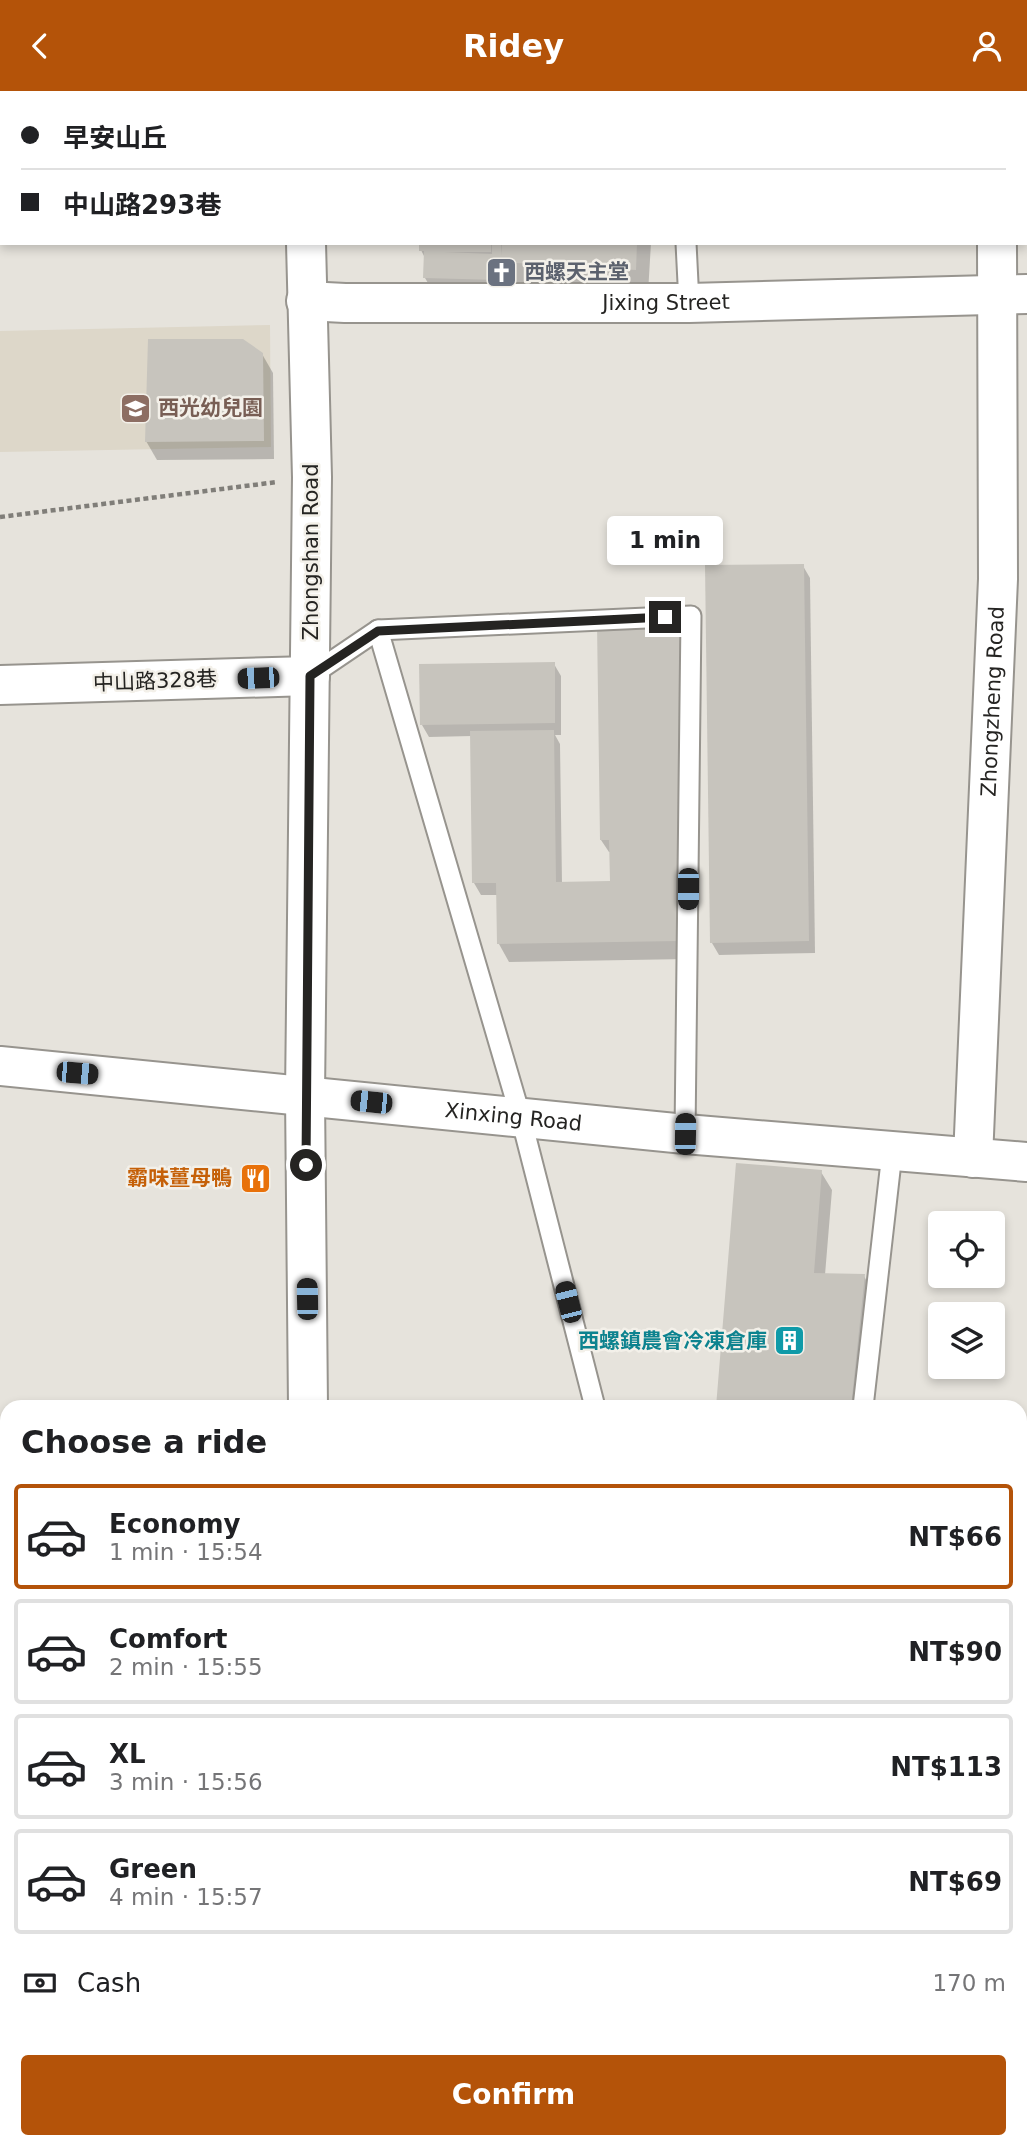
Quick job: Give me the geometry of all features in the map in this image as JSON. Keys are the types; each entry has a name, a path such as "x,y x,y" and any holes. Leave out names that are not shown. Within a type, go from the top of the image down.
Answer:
{"street":[{"name":"Zhongshan Road","path":"306,245 312,477 305,1095 308,1400"},
{"name":"Zhongzheng Road","path":"974,1158 1012,579 1012,295 998,245"},
{"name":"Jixing Street","path":"306,301 689,303 1012,295"},
{"name":"中山路328巷","path":"0,685 310,676"},
{"name":"Xinxing Road","path":"0,1066 685,1134 1027,1162"}],"lane":[{"path":"686,245 689,303"},
{"path":"310,676 378,631 691,616 685,1134"},
{"path":"378,631 521,1118 593,1400"},
{"path":"864,1400 892,1153"}],"path":[{"path":"0,517 312,477"}],"shaded area":[{"name":"西光幼兒園","path":"270,325 271,447 0,452 0,331"}],"building":[{"path":"419,245 491,245 491,252 444,252 492,254 492,245 501,245 501,256 502,245 637,245 636,270 500,262 500,280 423,278 424,251 419,251"},
{"path":"148,339 243,339 263,353 264,441 145,442"},
{"path":"804,564 809,941 710,943 705,565"},
{"path":"685,621 688,880 678,880 679,941 497,944 496,883 472,883 470,731 554,730 556,882 610,881 609,840 600,840 597,623"},
{"path":"555,662 555,723 420,725 419,664"},
{"name":"西螺鎮農會冷凍倉庫","path":"736,1163 822,1170 814,1273 865,1274 852,1400 717,1400"}],"place":[{"name":"西螺天主堂","path":"501,272"},
{"name":"西光幼兒園","path":"135,408"},
{"name":"霸味薑母鴨","path":"255,1178"},
{"name":"西螺鎮農會冷凍倉庫","path":"790,1341"}],"route":[{"path":"306,1165 310,676 378,631 665,617"}]}
